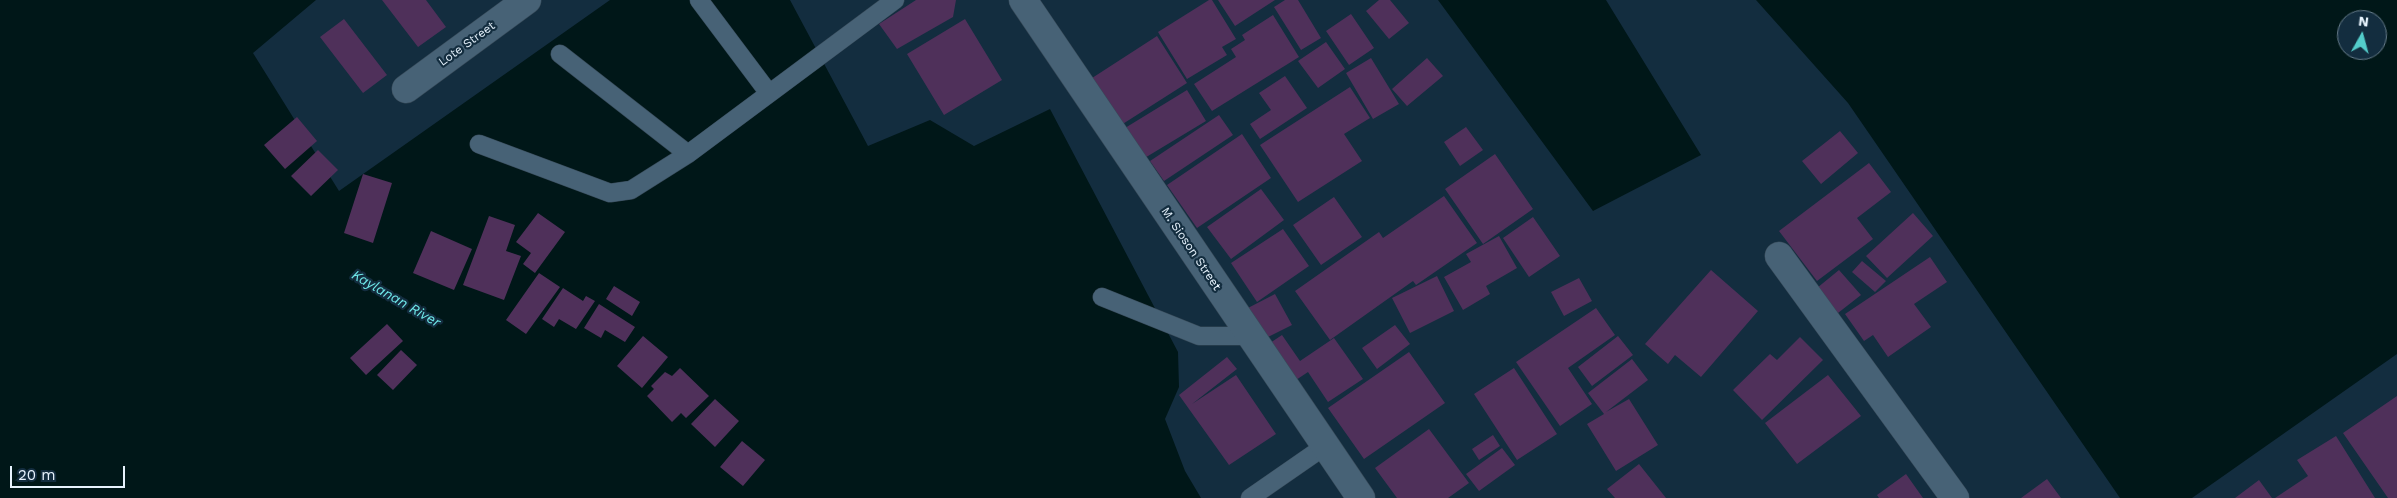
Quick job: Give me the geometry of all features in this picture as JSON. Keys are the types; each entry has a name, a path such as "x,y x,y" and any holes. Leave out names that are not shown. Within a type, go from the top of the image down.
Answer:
{"street":[{"name":"Lote Street","path":"406,89 527,0"},
{"name":"M. Sioson Street","path":"1023,0 1361,498"},
{"path":"1779,256 1955,498"}],"lane":[{"path":"699,0 768,92"},
{"path":"479,144 610,193 631,190 688,154 768,92 895,0"},
{"path":"560,54 688,154"},
{"path":"1102,298 1199,336 1250,336"},
{"path":"1250,498 1325,446"}],"water":[{"name":"Kaylanan River","path":"0,0 316,0 253,53 339,191 610,0 790,0 868,146 930,120 974,146 1050,109 1178,352 1179,387 1165,419 1185,471 1201,498 0,498"},
{"path":"1438,0 1606,0 1701,155 1593,211"},
{"path":"1756,0 2397,0 2397,354 2192,498 2120,498 1848,103"}],"building":[{"path":"382,0 426,0 446,27 418,47"},
{"path":"916,0 956,0 953,17 897,49 879,24"},
{"path":"1209,0 1212,0 1236,39 1222,47 1227,55 1187,79 1158,32"},
{"path":"1218,0 1275,0 1235,26"},
{"path":"1285,0 1298,0 1321,38 1301,50 1274,7"},
{"path":"1379,0 1390,0 1409,23 1389,39 1366,11"},
{"path":"1351,14 1374,48 1349,65 1326,31"},
{"path":"1273,15 1299,57 1212,111 1194,84 1236,57 1231,49 1245,40 1242,35"},
{"path":"344,19 387,75 363,93 320,37"},
{"path":"965,19 1002,80 944,115 907,54"},
{"path":"1157,36 1187,83 1118,127 1089,80"},
{"path":"1326,42 1345,69 1318,88 1298,61"},
{"path":"1371,58 1399,104 1373,119 1346,73"},
{"path":"1427,58 1443,76 1407,106 1392,89"},
{"path":"1285,76 1307,108 1260,139 1250,124 1271,110 1259,93"},
{"path":"1350,87 1370,118 1344,134 1362,161 1298,202 1260,145"},
{"path":"1187,90 1206,121 1143,159 1125,128"},
{"path":"1219,115 1233,135 1164,181 1150,161"},
{"path":"297,117 317,141 285,169 264,145"},
{"path":"1466,127 1483,150 1460,166 1444,142"},
{"path":"1840,131 1858,153 1821,184 1802,161"},
{"path":"1242,134 1271,178 1197,228 1167,185"},
{"path":"318,150 338,170 311,196 291,176"},
{"path":"1495,154 1533,209 1483,244 1445,189"},
{"path":"1869,163 1891,192 1857,218 1873,239 1817,281 1779,231"},
{"path":"363,174 392,183 373,243 344,233"},
{"path":"1261,189 1284,220 1231,259 1207,227"},
{"path":"1444,196 1477,243 1416,285 1413,281 1330,340 1295,291 1379,232 1383,238"},
{"path":"1334,197 1362,237 1321,265 1293,225"},
{"path":"538,213 565,232 535,273 523,264 531,253 516,242"},
{"path":"1913,213 1933,236 1887,278 1866,256"},
{"path":"489,216 515,225 506,251 521,256 504,300 463,285"},
{"path":"1533,217 1560,256 1529,277 1503,238"},
{"path":"1283,229 1309,266 1257,302 1231,263"},
{"path":"431,231 472,249 454,290 413,273"},
{"path":"1499,236 1517,268 1486,286 1490,294 1463,310 1444,277 1471,262 1466,254"},
{"path":"1930,257 1947,282 1914,304 1931,327 1888,357 1873,335 1864,341 1845,314"},
{"path":"1862,261 1886,281 1875,292 1852,272"},
{"path":"1711,270 1758,311 1701,377 1675,355 1668,364 1645,344"},
{"path":"1839,270 1861,295 1838,313 1817,288"},
{"path":"539,273 560,287 526,334 506,320"},
{"path":"1437,276 1454,311 1410,333 1392,298"},
{"path":"1579,278 1592,301 1564,316 1551,292"},
{"path":"614,286 640,302 632,316 606,299"},
{"path":"563,288 583,301 586,296 595,301 576,329 559,319 554,327 542,319"},
{"path":"1275,294 1292,325 1262,340 1246,309"},
{"path":"599,304 635,327 625,342 605,330 601,338 584,328"},
{"path":"1596,308 1615,335 1568,368 1592,404 1560,426 1516,362"},
{"path":"387,324 403,341 366,375 350,358"},
{"path":"1395,325 1410,344 1377,369 1362,348"},
{"path":"1282,335 1300,361 1334,338 1363,379 1328,402 1308,372 1290,384 1264,347"},
{"path":"643,336 668,357 642,388 617,366"},
{"path":"1618,336 1633,355 1592,386 1578,367"},
{"path":"1800,337 1823,360 1762,420 1733,390 1770,354 1777,360"},
{"path":"401,350 417,365 393,390 377,375"},
{"path":"1409,352 1445,403 1364,459 1328,408"},
{"path":"1227,357 1237,369 1192,404 1236,375 1276,434 1229,465 1179,395"},
{"path":"1632,359 1648,380 1606,412 1629,399 1658,445 1616,471 1587,424 1604,414 1588,393"},
{"path":"680,368 709,396 686,418 681,413 672,422 647,396 654,389 651,386 665,372 672,376"},
{"path":"1514,368 1557,434 1517,460 1474,394"},
{"path":"1828,375 1861,416 1797,464 1765,423"},
{"path":"2397,396 2397,498 2388,498 2343,433"},
{"path":"715,399 739,421 715,447 691,424"},
{"path":"1429,429 1469,483 1448,498 1397,498 1375,468"},
{"path":"1493,435 1500,446 1479,460 1472,449"},
{"path":"2336,436 2375,498 2275,498 2308,476 2297,460"},
{"path":"742,441 765,460 743,486 720,467"},
{"path":"1502,448 1515,465 1479,491 1466,474"},
{"path":"1639,464 1666,498 1615,498 1607,489"},
{"path":"1906,474 1923,498 1879,498 1877,495"},
{"path":"2047,479 2061,498 2021,498"},
{"path":"2259,480 2272,498 2235,498"}]}
